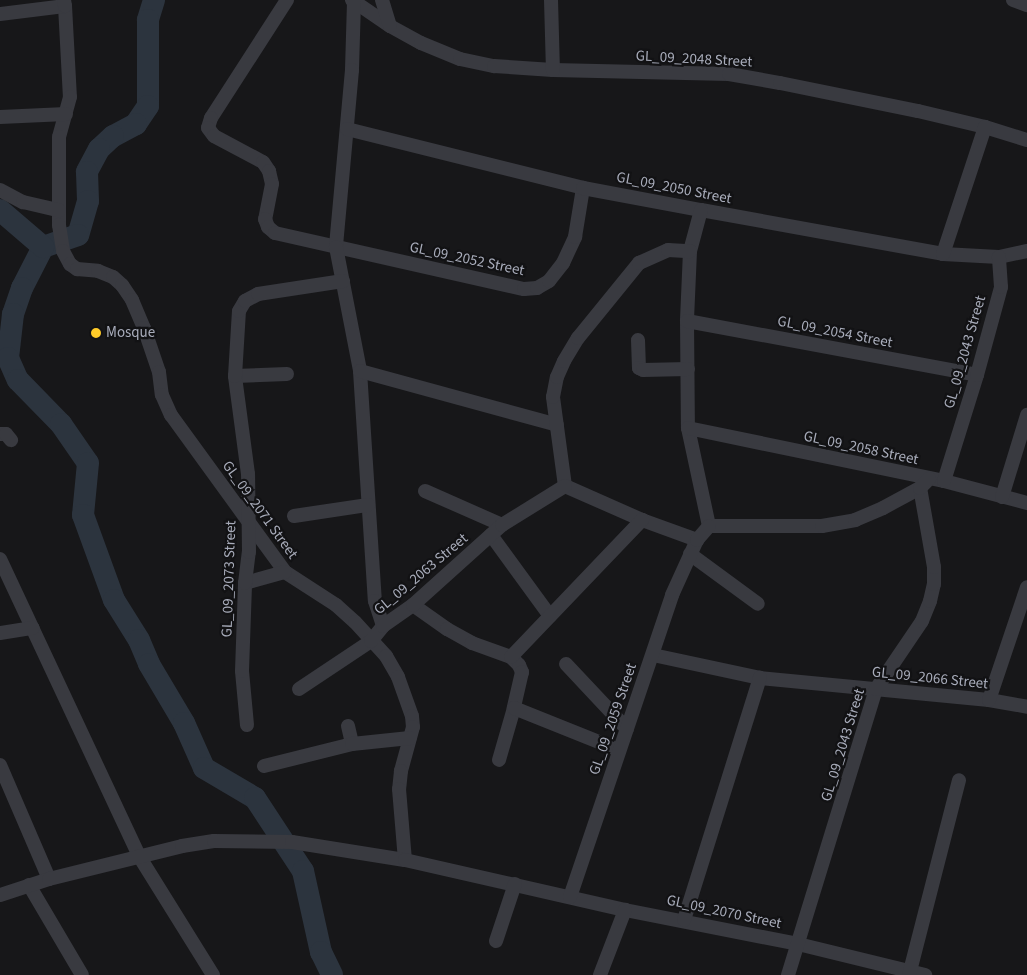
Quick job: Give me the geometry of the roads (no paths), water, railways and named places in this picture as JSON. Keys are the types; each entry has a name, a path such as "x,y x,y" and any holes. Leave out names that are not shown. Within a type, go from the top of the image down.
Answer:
{"street":[{"path":"287,0 211,118 208,128 214,136 263,162 269,171 272,184 266,219 268,227 275,233 336,247"},
{"path":"382,0 390,26"},
{"path":"551,0 553,70"},
{"path":"1013,0 1027,5"},
{"path":"353,1 347,129 336,247 360,371 375,601 383,626"},
{"name":"GL_09_2048 Street","path":"353,1 390,26 421,43 460,59 494,66 553,70 729,74 826,92 984,127 1027,140"},
{"path":"0,14 64,3 70,98 58,136 59,210 23,202 0,190"},
{"path":"0,117 66,114"},
{"path":"943,254 984,127"},
{"name":"GL_09_2050 Street","path":"347,129 583,188 943,254 999,257"},
{"name":"GL_09_2052 Street","path":"336,247 524,289 537,288 549,281 563,263 575,237 583,188"},
{"name":"GL_09_2071 Street","path":"59,210 63,251 70,264 77,269 98,270 113,277 132,300 159,372 162,395 171,415 248,522 286,572 336,605 386,656 398,677 412,716 413,727 400,771 399,789 405,860"},
{"path":"701,210 690,251 687,321 688,428 709,526 822,526 855,520 883,508 924,483"},
{"path":"690,251 668,250 639,263 578,338 557,377 553,397 565,486 642,520 698,540"},
{"path":"999,257 1027,251"},
{"name":"GL_09_2043 Street","path":"944,481 977,375 1000,287 999,257"},
{"name":"GL_09_2073 Street","path":"247,725 242,672 245,583 249,552 248,474 235,376 239,311 245,301 258,294 343,281"},
{"name":"GL_09_2054 Street","path":"687,321 977,375"},
{"path":"638,340 639,368 643,370 688,370"},
{"path":"360,371 557,425"},
{"path":"235,376 287,374"},
{"path":"1002,497 1027,415"},
{"name":"GL_09_2058 Street","path":"688,428 924,483 944,481 1027,503"},
{"name":"GL_09_2043 Street","path":"788,975 876,689 922,621 934,584 934,567 924,483"},
{"name":"GL_09_2063 Street","path":"299,690 371,641 383,626 413,605 502,525 565,486"},
{"path":"425,491 502,525"},
{"path":"294,516 368,505"},
{"path":"511,657 642,520"},
{"name":"GL_09_2059 Street","path":"570,897 672,595 690,554 709,526"},
{"path":"491,535 550,616"},
{"path":"690,554 758,604"},
{"path":"0,558 138,856 213,975"},
{"path":"245,583 286,572"},
{"path":"989,700 1027,587"},
{"path":"413,605 472,643 511,657 522,672 499,760"},
{"path":"0,633 33,628"},
{"name":"GL_09_2066 Street","path":"653,655 760,678 989,700 1027,706"},
{"path":"566,664 627,729"},
{"path":"684,920 760,678"},
{"path":"514,708 619,750"},
{"path":"348,726 352,744"},
{"path":"264,766 352,744 410,738"},
{"path":"0,765 48,879"},
{"path":"910,973 959,780"},
{"name":"GL_09_2070 Street","path":"0,895 48,879 182,846 214,841 292,842 405,860 625,910 684,920 798,944 910,973 925,975"},
{"path":"496,941 515,884"},
{"path":"29,885 82,975"},
{"path":"600,975 625,910"}],"waterway":[{"path":"154,0 148,20 148,106 136,124 113,136 99,149 87,172 88,201 78,235 43,247 22,288 13,314 8,358 18,380 61,424 88,463 83,515 114,600 139,640 149,664 184,723 204,768 255,798 303,871 321,952 332,975"},
{"path":"0,210 43,247"}],"place":[{"name":"Mosque","path":"96,333"}]}
